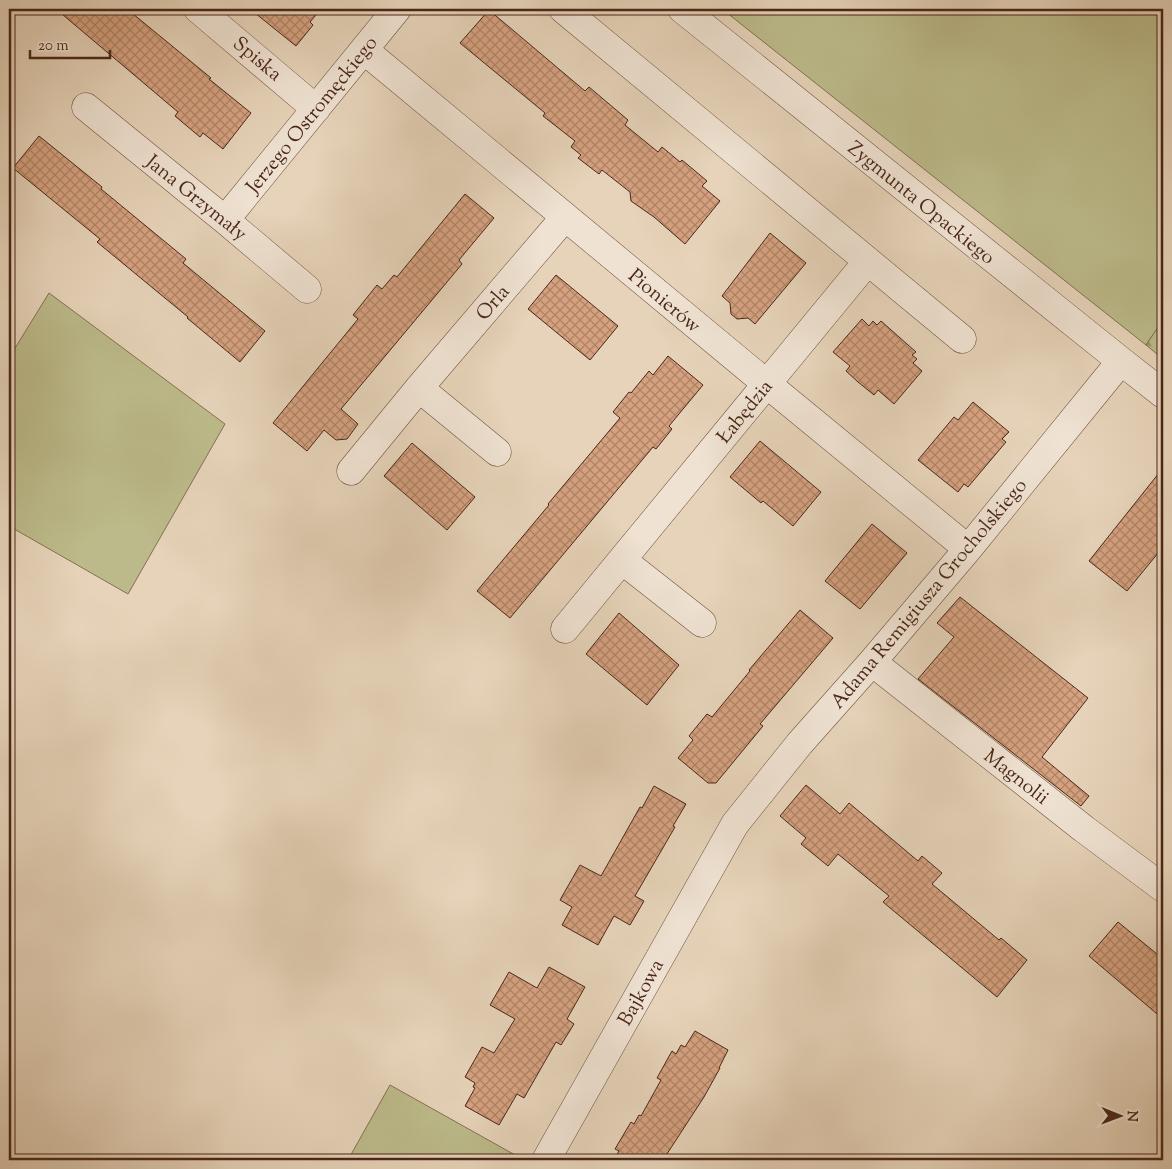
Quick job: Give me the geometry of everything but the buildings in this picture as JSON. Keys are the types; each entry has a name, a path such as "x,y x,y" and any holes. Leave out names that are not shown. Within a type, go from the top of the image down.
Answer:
{"street":[{"name":"Spiska","path":"198,9 316,109"},
{"name":"Jerzego Ostromęckiego","path":"225,220 397,9"},
{"path":"563,9 962,340"},
{"name":"Zygmunta Opackiego","path":"682,9 1163,394"},
{"name":"Pionierów","path":"364,50 968,548"},
{"name":"Jana Grzymały","path":"86,107 307,289"},
{"name":"Orla","path":"350,471 565,217"},
{"name":"Łabędzia","path":"565,629 867,262"},
{"name":"Adama Remigiusza Grocholskiego","path":"735,824 800,743 872,662 968,548 1121,361"},
{"path":"419,388 496,452"},
{"path":"622,560 702,623"},
{"name":"Magnolii","path":"872,662 1084,829 1163,888"},
{"name":"Bajkowa","path":"546,1160 735,824"}],"green space":[{"path":"722,9 1163,9 1163,320 1146,345"},
{"path":"49,293 225,424 128,594 9,526 9,358"},
{"path":"1163,320 1163,359 1146,345"},
{"path":"390,1085 524,1160 348,1160"}]}
